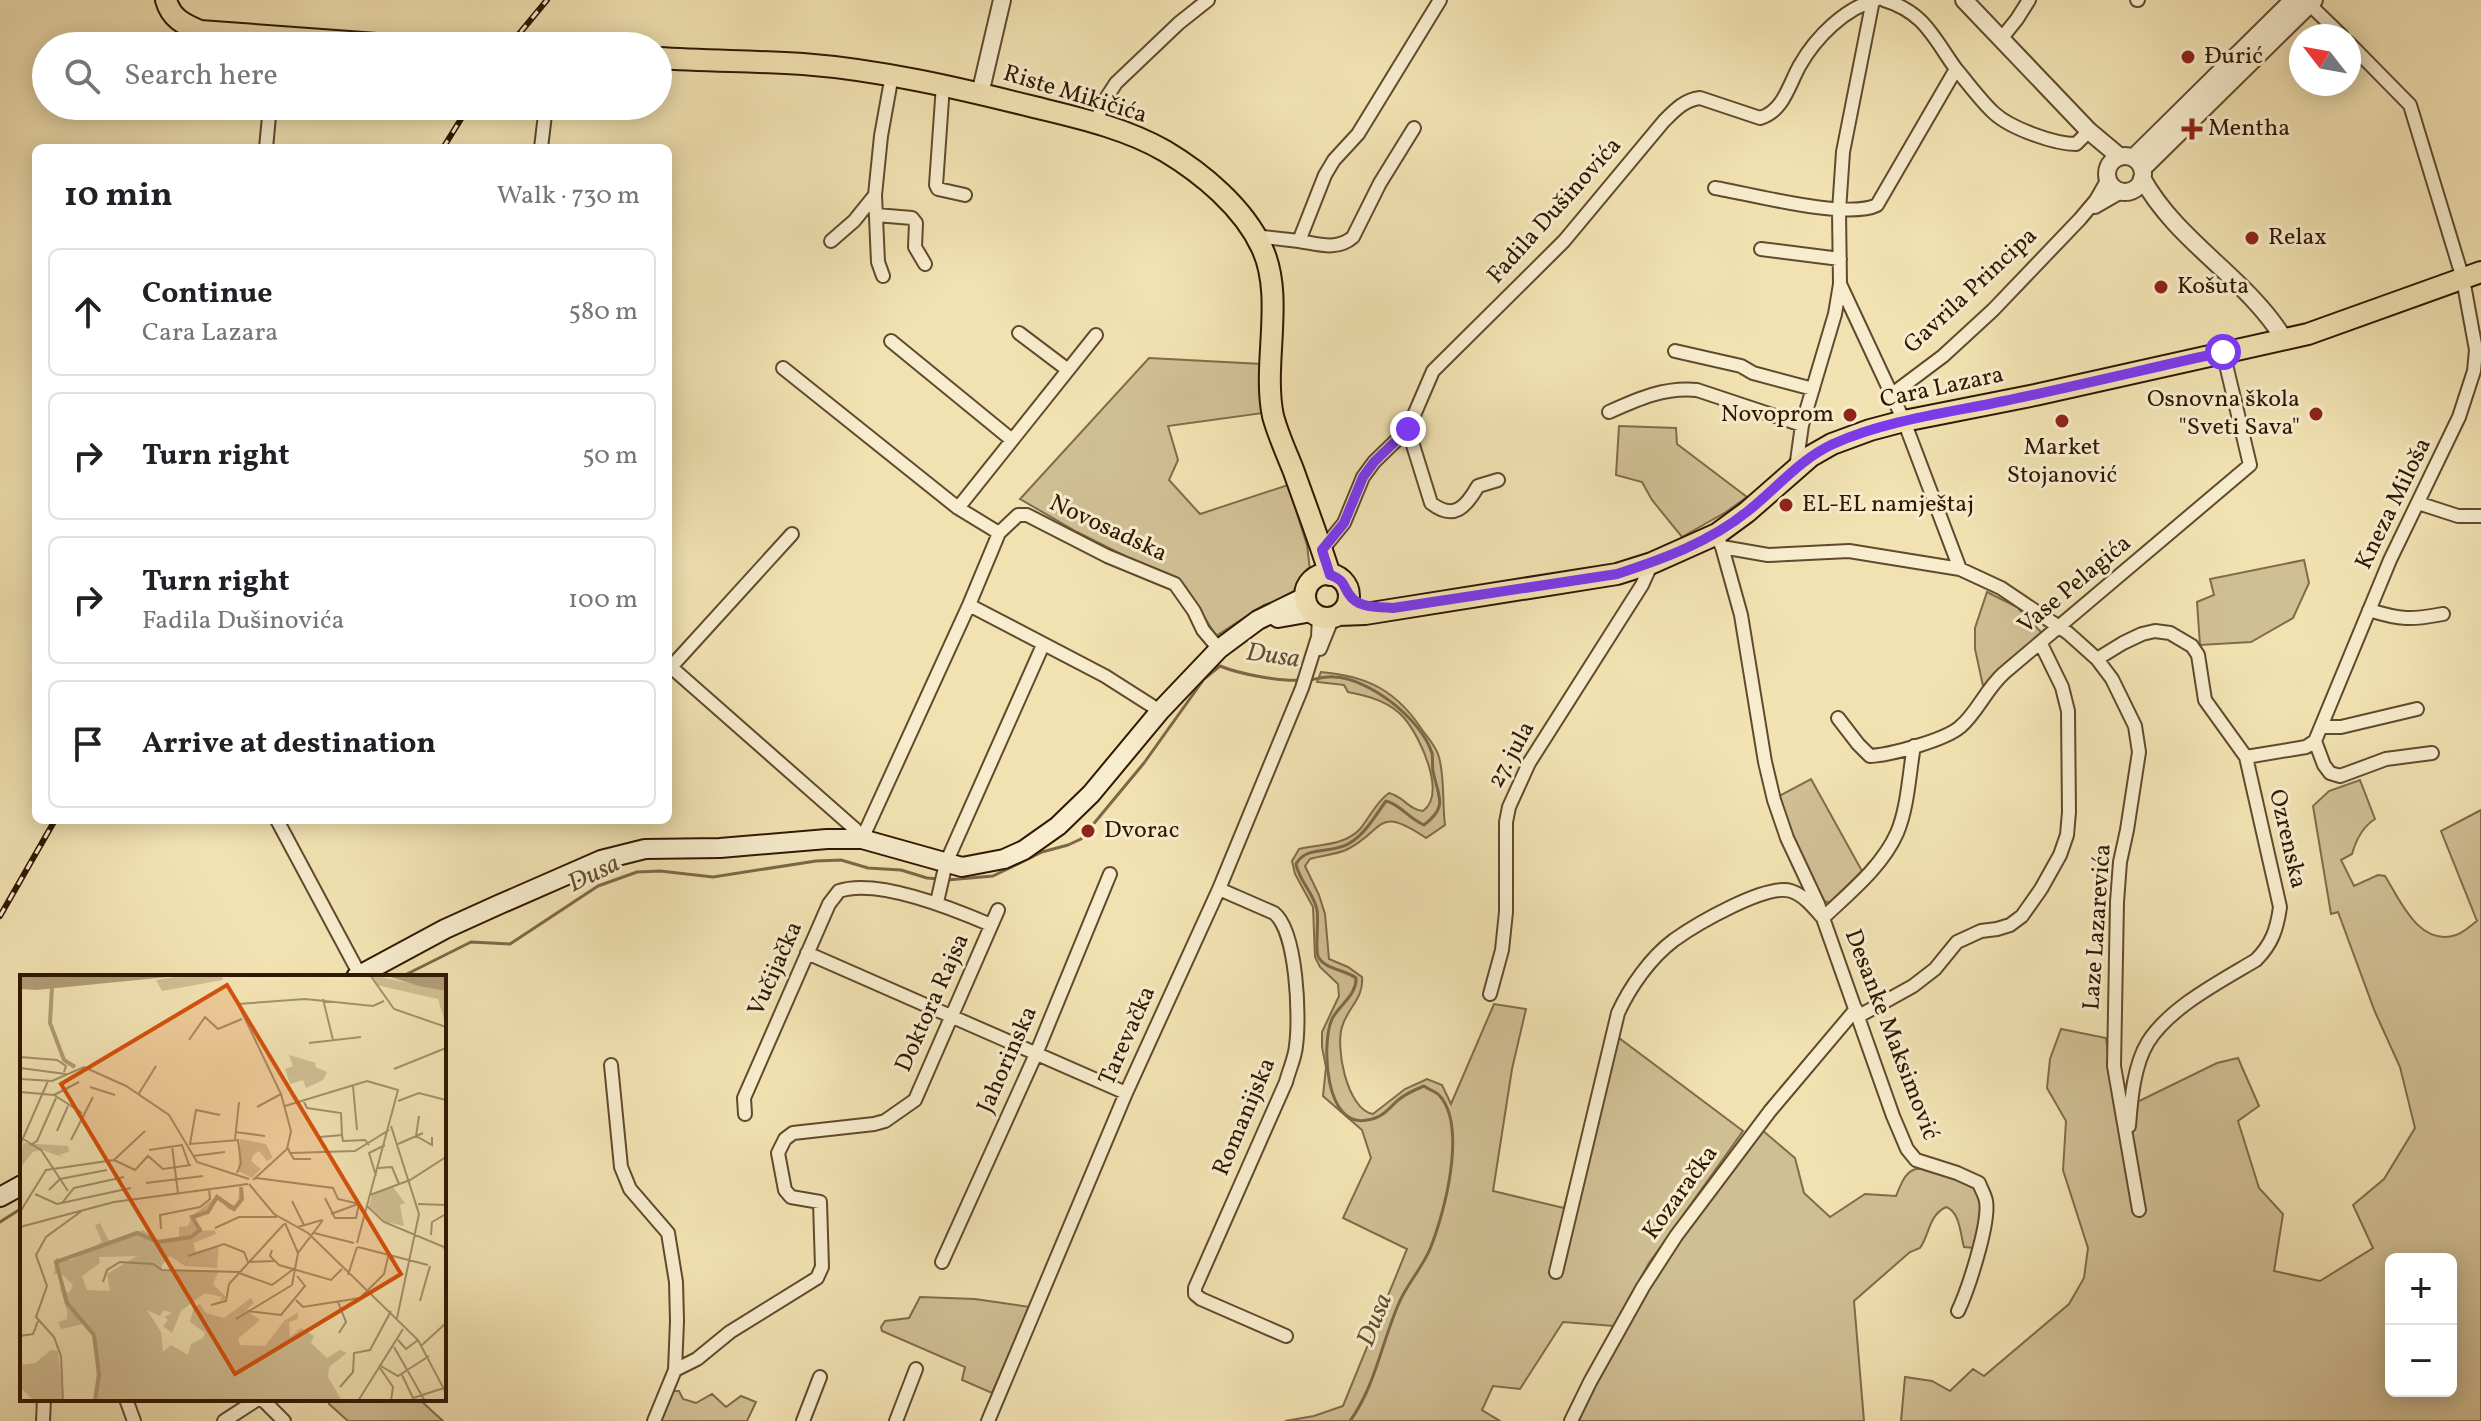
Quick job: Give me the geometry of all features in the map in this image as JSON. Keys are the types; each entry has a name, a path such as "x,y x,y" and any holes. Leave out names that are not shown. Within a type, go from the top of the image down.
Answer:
{"main road":[{"path":"166,0 169,11 177,19 207,32"},
{"name":"Riste Mikičića","path":"672,59 804,64 892,75 980,94 1125,132 1175,159 1218,192 1238,211 1262,246 1269,267 1273,415 1322,550 1321,602"},
{"name":"Cara Lazara","path":"1321,602 1365,614 1617,574 1719,541 1796,468 1832,444 1904,421 2308,334 2472,276"},
{"name":"Riste Mikičića","path":"1309,511 1321,602"},
{"name":"Cara Lazara","path":"1321,602 1346,606 1349,594 1365,605 1393,608"},
{"path":"360,975 445,929 601,860 626,853 673,847 720,848 862,839 946,867 1004,859 1024,850 1058,826 1091,794 1160,711 1219,649 1258,620 1321,602"},
{"path":"0,1197 20,1186"}],"street":[{"path":"980,94 1002,0"},
{"path":"1096,123 1103,103 1116,83 1208,0"},
{"path":"1299,241 1325,175 1358,134 1440,0"},
{"path":"1796,468 1802,425 1835,314 1840,284 1839,211 1843,152 1874,0"},
{"name":"Fadila Dušinovića","path":"1322,550 1344,523 1363,477 1408,429 1433,371 1564,241 1664,121 1691,99 1700,98 1760,118 1768,116 1787,93 1801,64 1823,35 1859,5 1874,0"},
{"path":"1884,0 1902,5 1918,15 1956,69 1995,114 2020,128 2064,144 2076,144 2089,131"},
{"path":"1964,0 2151,194 2169,217 2262,310 2284,339"},
{"path":"2001,39 2029,0"},
{"path":"2305,1 2329,24"},
{"name":"Gavrila Principa","path":"1891,395 1943,356 1993,310 2126,168 2305,1"},
{"name":"Kneza Miloša","path":"2315,741 2369,610 2459,417 2474,371 2472,276 2410,105 2361,55"},
{"path":"1715,188 1839,211 1868,209 1877,205 1956,69"},
{"path":"883,276 878,262 875,195 892,75"},
{"path":"943,85 936,185 944,192 965,195"},
{"path":"266,144 269,120"},
{"path":"541,144 544,120"},
{"path":"1255,236 1337,246 1353,237 1380,183 1414,128"},
{"path":"2126,168 2138,186 2126,191"},
{"path":"2126,168 2113,187 2126,191 2169,217"},
{"name":"Gavrila Principa","path":"2080,219 2108,197 2126,191"},
{"path":"831,241 854,221 875,195"},
{"path":"876,215 912,218 916,223 915,247 925,264"},
{"path":"1761,249 1840,259"},
{"path":"1840,284 1904,421 1960,569"},
{"path":"1019,333 1068,370"},
{"path":"958,508 1096,335"},
{"path":"891,341 1012,440"},
{"path":"1675,351 1741,366 1753,373 1813,389"},
{"name":"Vase Pelagića","path":"1838,718 1870,756 1914,746 1959,729 1991,685 2250,465 2223,352"},
{"path":"783,368 958,508 999,533 862,839"},
{"path":"1609,412 1651,394 1685,389 1697,390 1802,425"},
{"path":"1408,429 1431,503 1441,511 1463,507 1478,486 1498,480"},
{"path":"2418,503 2458,516 2481,516"},
{"name":"Novosadska","path":"999,533 1018,515 1027,515 1107,556 1175,584 1203,630 1219,649"},
{"path":"672,666 792,534"},
{"name":"Laze Lazarevića","path":"1719,541 1768,555 1849,551 1960,569 2001,588 2068,633 2097,659 2112,679 2135,726 2139,752 2120,862 2114,1066 2139,1210"},
{"name":"Desanke Maksimović","path":"1719,541 1741,615 1774,800 1787,838 1823,918 1893,1116 1907,1149 1916,1160 1979,1183 1986,1201 1983,1230 1965,1297 1958,1311"},
{"name":"27. jula","path":"1490,994 1502,950 1506,912 1506,822 1509,807 1529,763 1642,585 1652,563"},
{"name":"Tarevačka","path":"988,1421 1126,1093 1219,889 1305,679 1318,637 1321,602"},
{"path":"969,605 1105,676 1160,711"},
{"path":"2369,610 2410,620 2443,614"},
{"name":"Ozrenska","path":"2097,659 2142,634 2155,631 2170,633 2192,646 2198,655 2205,700 2246,757 2280,907 2278,925 2265,951 2176,1013 2148,1043 2135,1083 2127,1146"},
{"name":"Kozaračka","path":"1571,1421 1643,1287 1722,1171 1770,1111 1857,1013 1924,978 1957,942 1981,931 2010,925 2022,916 2041,889 2060,855 2067,835 2069,812 2068,711 2062,687 2041,644"},
{"path":"938,898 946,867 1043,645"},
{"path":"672,668 855,829 862,839"},
{"path":"2322,727 2341,727 2417,709"},
{"path":"2246,757 2306,747 2315,741 2324,765 2330,773 2340,776 2386,759 2432,753"},
{"path":"1823,918 1865,877 1897,834 1914,746"},
{"path":"279,824 357,975"},
{"name":"Jahorinska","path":"942,1262 1036,1054 1110,874"},
{"name":"Vučijačka","path":"745,1114 744,1098 829,904 839,891 863,886 887,892"},
{"name":"Romanijska","path":"1219,889 1274,913 1286,928 1298,1008 1296,1048 1286,1082 1195,1294 1286,1336"},
{"name":"Desanke Maksimović","path":"1556,1272 1618,1013 1646,969 1673,941 1745,900 1774,890 1788,889 1801,895 1823,918"},
{"name":"Doktora Rajsa","path":"887,892 938,898 991,925"},
{"name":"Doktora Rajsa","path":"675,1370 697,1359 730,1332 817,1278 822,1267 820,1202 791,1197 785,1190 778,1153 781,1145 793,1133 885,1121 915,1100 998,910"},
{"path":"807,953 1126,1093"},
{"path":"611,1065 621,1167 630,1189 668,1233 671,1244 677,1300 675,1370 654,1421"},
{"path":"896,1421 916,1369"},
{"path":"803,1421 820,1377"},
{"path":"43,1421 44,1401"},
{"path":"127,1401 134,1421"},
{"path":"224,1421 257,1401"},
{"path":"262,1401 284,1421"}],"shaded area":[{"path":"1149,358 1262,364 1263,413 1168,426 1178,460 1169,480 1200,514 1288,485 1307,545 1310,570 1297,595 1264,605 1216,636 1185,586 1077,532 1020,499"},
{"path":"1619,426 1676,428 1677,444 1747,497 1682,537 1652,500 1642,482 1616,475"},
{"path":"2304,560 2309,583 2293,618 2251,642 2200,645 2197,602 2214,595 2210,579"},
{"path":"1987,592 2017,607 2042,633 1983,686 1975,649 1975,628"},
{"path":"1321,672 1367,682 1403,705 1435,747 1442,774 1445,825 1426,838 1410,828 1389,822 1348,849 1310,859 1305,866 1325,914 1329,959 1362,977 1358,996 1343,1024 1340,1046 1350,1089 1364,1110 1373,1114 1405,1089 1427,1079 1442,1085 1451,1104 1494,1004 1526,1009 1512,1069 1493,1191 1564,1208 1611,1032 1743,1131 1649,1263 1614,1326 1563,1322 1520,1389 1493,1386 1482,1410 1500,1421 1285,1421 1314,1416 1343,1406 1407,1249 1343,1218 1371,1158 1362,1130 1323,1096 1326,1067 1322,1032 1339,996 1338,984 1320,967 1315,957 1313,907 1295,874 1292,861 1299,849 1354,835 1389,793 1423,811 1430,803 1432,792 1429,765 1405,719 1386,704 1348,692 1344,685 1317,682"},
{"path":"1811,779 1862,871 1830,903 1821,900 1789,829 1779,796"},
{"path":"2360,780 2375,819 2360,834 2352,854 2341,860 2354,886 2378,875 2385,876 2412,919 2431,934 2443,937 2459,934 2477,921 2441,831 2481,810 2481,1421 1901,1421 1905,1377 1932,1381 1950,1391 1973,1369 1984,1376 2069,1304 2084,1278 2088,1248 2063,1170 2066,1121 2047,1088 2050,1059 2061,1029 2106,1038 2116,1109 2127,1107 2217,1063 2238,1058 2259,1106 2238,1121 2259,1188 2283,1214 2274,1271 2320,1281 2373,1248 2353,1205 2384,1179 2415,1128 2400,1067 2375,1012 2338,912 2331,914 2313,806 2329,791"},
{"path":"1762,1130 1795,1158 1804,1193 1830,1217 1865,1194 1896,1196 1907,1174 1918,1169 1962,1180 1974,1187 1981,1200 1981,1221 1974,1248 1964,1247 1957,1218 1946,1207 1932,1220 1920,1248 1910,1252 1854,1301 1864,1421 1575,1421 1648,1290"},
{"path":"920,1297 975,1299 1030,1307 992,1393 962,1380 965,1367 882,1331 885,1321 909,1318"},
{"path":"670,1391 679,1391 683,1399 696,1403 712,1394 726,1407 741,1396 756,1402 747,1421 659,1421"},
{"path":"328,1401 421,1401 443,1421 348,1421"}],"waterway":[{"name":"Dusa","path":"947,880 993,876 1042,852 1081,839 1144,763 1204,679 1220,666 1260,677 1301,680"},
{"name":"Dusa","path":"1309,680 1331,677 1348,679 1377,693 1405,714 1417,727 1432,753 1440,801 1437,812 1424,825 1386,801 1360,836 1341,847 1306,854 1296,864 1317,910 1318,956 1330,967 1356,978 1354,990 1332,1019 1327,1047 1330,1082 1342,1112 1353,1119 1367,1120 1380,1116 1403,1096 1424,1086 1439,1095 1448,1109 1452,1127 1451,1171 1436,1234 1427,1256 1399,1303 1366,1394 1350,1421"},
{"name":"Dusa","path":"405,975 471,942 510,944 598,886 637,872 660,871 713,877 841,860 868,868 901,870 939,879"},
{"name":"Dusa","path":"0,1222 20,1209"}],"railway":[{"path":"521,32 547,0"},
{"path":"445,144 460,120"},
{"path":"0,916 53,824"}],"place":[{"name":"Đurić","path":"2188,57"},
{"name":"Mentha","path":"2192,129"},
{"name":"Relax","path":"2252,238"},
{"name":"Košuta","path":"2161,287"},
{"name":"Osnovna škola \"Sveti Sava\"","path":"2316,414"},
{"name":"Novoprom","path":"1850,415"},
{"name":"Market Stojanović","path":"2062,421"},
{"name":"EL-EL namještaj","path":"1786,505"},
{"name":"Dvorac","path":"1088,831"}],"route":[{"path":"1408,429 1363,477 1344,523 1322,550 1330,575 1343,581 1351,598 1365,605 1393,608 1617,574 1652,563 1717,534 1811,456 1832,444 1870,430 2223,352"}]}
